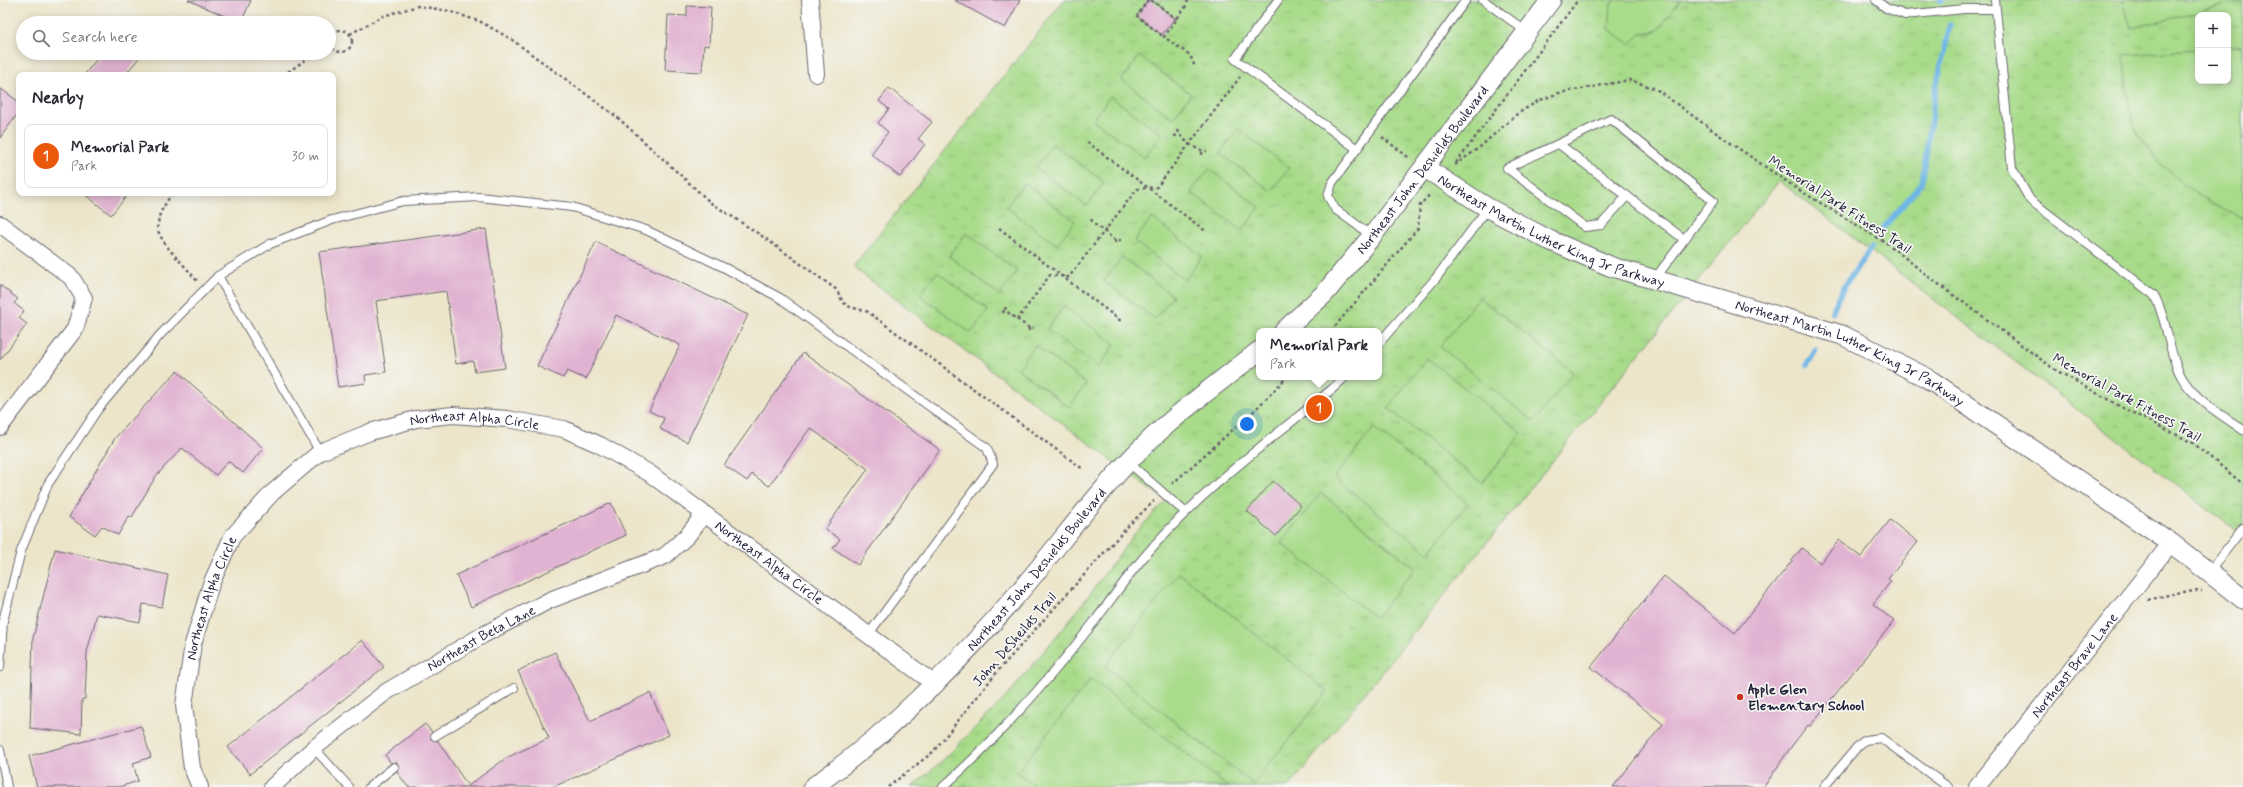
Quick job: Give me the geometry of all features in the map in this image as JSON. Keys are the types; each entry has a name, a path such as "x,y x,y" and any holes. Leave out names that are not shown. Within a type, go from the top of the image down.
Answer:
{"street":[{"path":"810,0 816,74"},
{"name":"Northeast John Deshields Boulevard","path":"1287,328 1325,293 1372,236 1551,0"},
{"name":"Northeast Martin Luther King Jr Parkway","path":"1425,168 1488,208 1549,240 1598,262 1842,335 1927,378 2171,543 2243,599"},
{"path":"0,224 71,277 84,298 75,329 0,427"},
{"name":"Northeast John Deshields Boulevard","path":"824,782 936,685 1020,591 1099,494 1128,462 1177,417 1256,353"},
{"name":"Northeast Alpha Circle","path":"200,787 192,768 184,705 192,644 211,584 232,537 272,493 320,452 370,432 416,419 453,416 507,419 564,429 600,445 650,473 936,685"},
{"name":"Northeast Beta Lane","path":"272,787 314,748 386,692 483,635 550,600 664,556 688,535 704,514"},
{"name":"Northeast Brave Lane","path":"1977,787 2171,543"}],"lane":[{"path":"1278,0 1235,59 1357,149"},
{"path":"1372,236 1335,209 1328,196 1332,183 1466,0"},
{"path":"1483,0 1527,32"},
{"path":"1876,0 1886,8 1905,15 1964,9 1996,9"},
{"path":"1995,0 2012,168 2030,200 2154,295 2162,311 2175,361 2184,381 2194,393 2243,430"},
{"path":"1627,196 1601,225 1585,227 1507,168 1611,119 1713,201 1654,280"},
{"path":"1559,144 1684,239"},
{"path":"0,668 3,621 21,551 48,484 98,409 160,335 218,276 270,244 332,220 403,201 478,197 572,208 646,230 725,268 780,298 988,448 993,464 868,635"},
{"path":"1382,340 1436,278 1488,208"},
{"path":"218,276 320,452"},
{"path":"943,787 996,738 1094,622 1143,557 1185,512 1221,479 1342,380"},
{"path":"1128,462 1185,512"},
{"path":"2209,572 2243,528"},
{"path":"435,736 514,688"},
{"path":"1824,787 1857,747 1865,740 1881,738 1948,787"},
{"path":"314,748 349,787"},
{"path":"0,750 7,787"},
{"path":"369,787 394,767"}],"path":[{"path":"1177,19 1150,0 1137,16 1190,55 1195,67"},
{"path":"1164,37 1169,27 1177,19 1188,0"},
{"name":"Memorial Park Fitness Trail","path":"1578,0 1455,165 1480,147 1517,114 1538,101 1559,93 1630,80 1656,89 1799,190 1888,244 1929,277 2054,370 2123,408 2193,443 2243,484"},
{"path":"350,34 383,16 418,6 432,7 466,16 511,39 617,117 711,203 762,236 837,290 844,304 850,309 860,309 868,312 1083,469"},
{"path":"336,31 344,30 350,34"},
{"path":"336,51 347,50 351,44 350,34"},
{"path":"288,72 306,60"},
{"path":"1017,320 1050,276 1069,277 1137,189 1157,188 1247,68"},
{"path":"1372,129 1408,158"},
{"path":"1178,130 1179,135 1190,144 1202,152 1207,151"},
{"path":"1174,136 1179,135"},
{"path":"1087,142 1208,232"},
{"path":"170,196 160,213 157,229 172,255 187,268 204,290"},
{"path":"1334,328 1418,228 1420,205 1428,198"},
{"path":"1091,219 1093,223 1115,240 1121,240"},
{"path":"1088,223 1093,223"},
{"path":"999,228 1121,321"},
{"path":"1115,240 1116,246"},
{"path":"1005,307 1006,312"},
{"path":"1002,312 1006,312 1029,328 1034,328"},
{"path":"1029,328 1029,334"},
{"path":"1167,489 1256,409 1284,380"},
{"name":"John DeSheilds Trail","path":"888,787 933,752 997,672 1129,525 1154,501"}],"green space":[{"path":"1064,0 2243,0 2243,536 1779,181 1289,787 912,787 943,760 1008,695 1077,611 1135,533 1166,501 853,267"},
{"path":"1614,0 1681,0 1657,31 1641,34 1630,44 1609,29 1611,4"},
{"path":"2123,0 2243,0 2243,1 2131,28"},
{"path":"2243,46 2243,218 2216,206 2192,191 2160,162 2139,136 2132,117 2126,86 2124,55 2195,50 2195,84 2231,84 2231,47"},
{"path":"1139,56 1191,94 1173,118 1122,80"},
{"path":"1110,96 1162,134 1144,157 1093,120"},
{"path":"1238,129 1289,168 1271,191 1220,153"},
{"path":"1053,144 1104,182 1087,206 1036,168"},
{"path":"1209,169 1260,207 1242,231 1191,192"},
{"path":"1024,183 1075,221 1057,245 1006,207"},
{"path":"1152,218 1202,256 1185,280 1134,241"},
{"path":"966,233 1017,271 1000,295 949,256"},
{"path":"1122,257 1173,296 1155,319 1104,281"},
{"path":"937,272 988,310 971,333 920,295"},
{"path":"1479,297 1573,372 1534,422 1440,347"},
{"path":"1064,306 1115,344 1098,368 1047,329"},
{"path":"1035,345 1086,384 1069,407 1018,369"},
{"path":"1427,358 1522,433 1482,483 1388,408"},
{"path":"1374,428 1468,503 1429,553 1334,478"},
{"path":"1321,493 1415,568 1376,618 1281,543"},
{"path":"1179,573 1327,691 1253,784 1105,666"},
{"path":"1091,679 1228,787 1036,787 1017,772"}],"building":[{"path":"188,0 251,0 244,16 225,16"},
{"path":"954,0 1020,0 1005,28"},
{"path":"1148,0 1151,0 1175,18 1162,35 1137,16"},
{"path":"687,6 711,7 709,46 704,45 702,72 665,70 668,15 687,16"},
{"path":"96,60 137,60 127,72 86,72"},
{"path":"0,88 16,100 16,116 0,138"},
{"path":"889,88 932,122 918,139 925,144 900,177 871,154 888,132 878,123 889,109 879,101"},
{"path":"87,196 127,196 111,215"},
{"path":"486,229 505,368 475,372 473,361 456,364 446,291 376,301 386,372 365,375 366,383 338,387 319,252"},
{"path":"596,242 748,315 687,442 660,429 664,418 649,411 680,345 616,315 586,379 567,371 563,378 537,366"},
{"path":"0,285 18,299 14,303 24,311 19,318 27,324 0,360"},
{"path":"803,353 940,450 858,565 833,548 840,539 825,529 868,469 810,428 769,486 752,474 747,481 724,465"},
{"path":"177,371 263,448 243,473 228,461 216,475 182,448 156,476 132,517 129,516 118,535 102,526 95,535 69,517 115,438"},
{"path":"1273,481 1301,506 1276,536 1247,511"},
{"path":"611,503 626,535 471,607 456,575"},
{"path":"1890,520 1918,542 1888,579 1891,581 1873,604 1894,621 1810,726 1808,725 1788,751 1764,787 1613,787 1663,724 1591,667 1664,576 1735,633 1802,548 1820,563 1839,540 1861,557"},
{"path":"55,549 168,575 162,607 143,604 140,622 97,614 87,652 85,699 82,699 81,734 30,728 33,638"},
{"path":"362,640 384,667 250,774 228,747"},
{"path":"555,652 590,721 650,693 669,735 553,787 408,787 397,772 398,764 396,762 391,763 385,755 425,724 432,732 431,739 438,741 468,786 506,758 549,738 518,671"},
{"path":"141,726 151,757 133,763 138,781 119,787 37,787 29,756"}],"waterway":[{"path":"1884,227 1922,183 1935,92 1950,25"},
{"path":"1832,312 1844,287 1871,248"},
{"path":"1807,365 1816,350"}],"place":[{"name":"Memorial Park","path":"1319,408"},
{"name":"Apple Glen Elementary School","path":"1740,697"}]}
